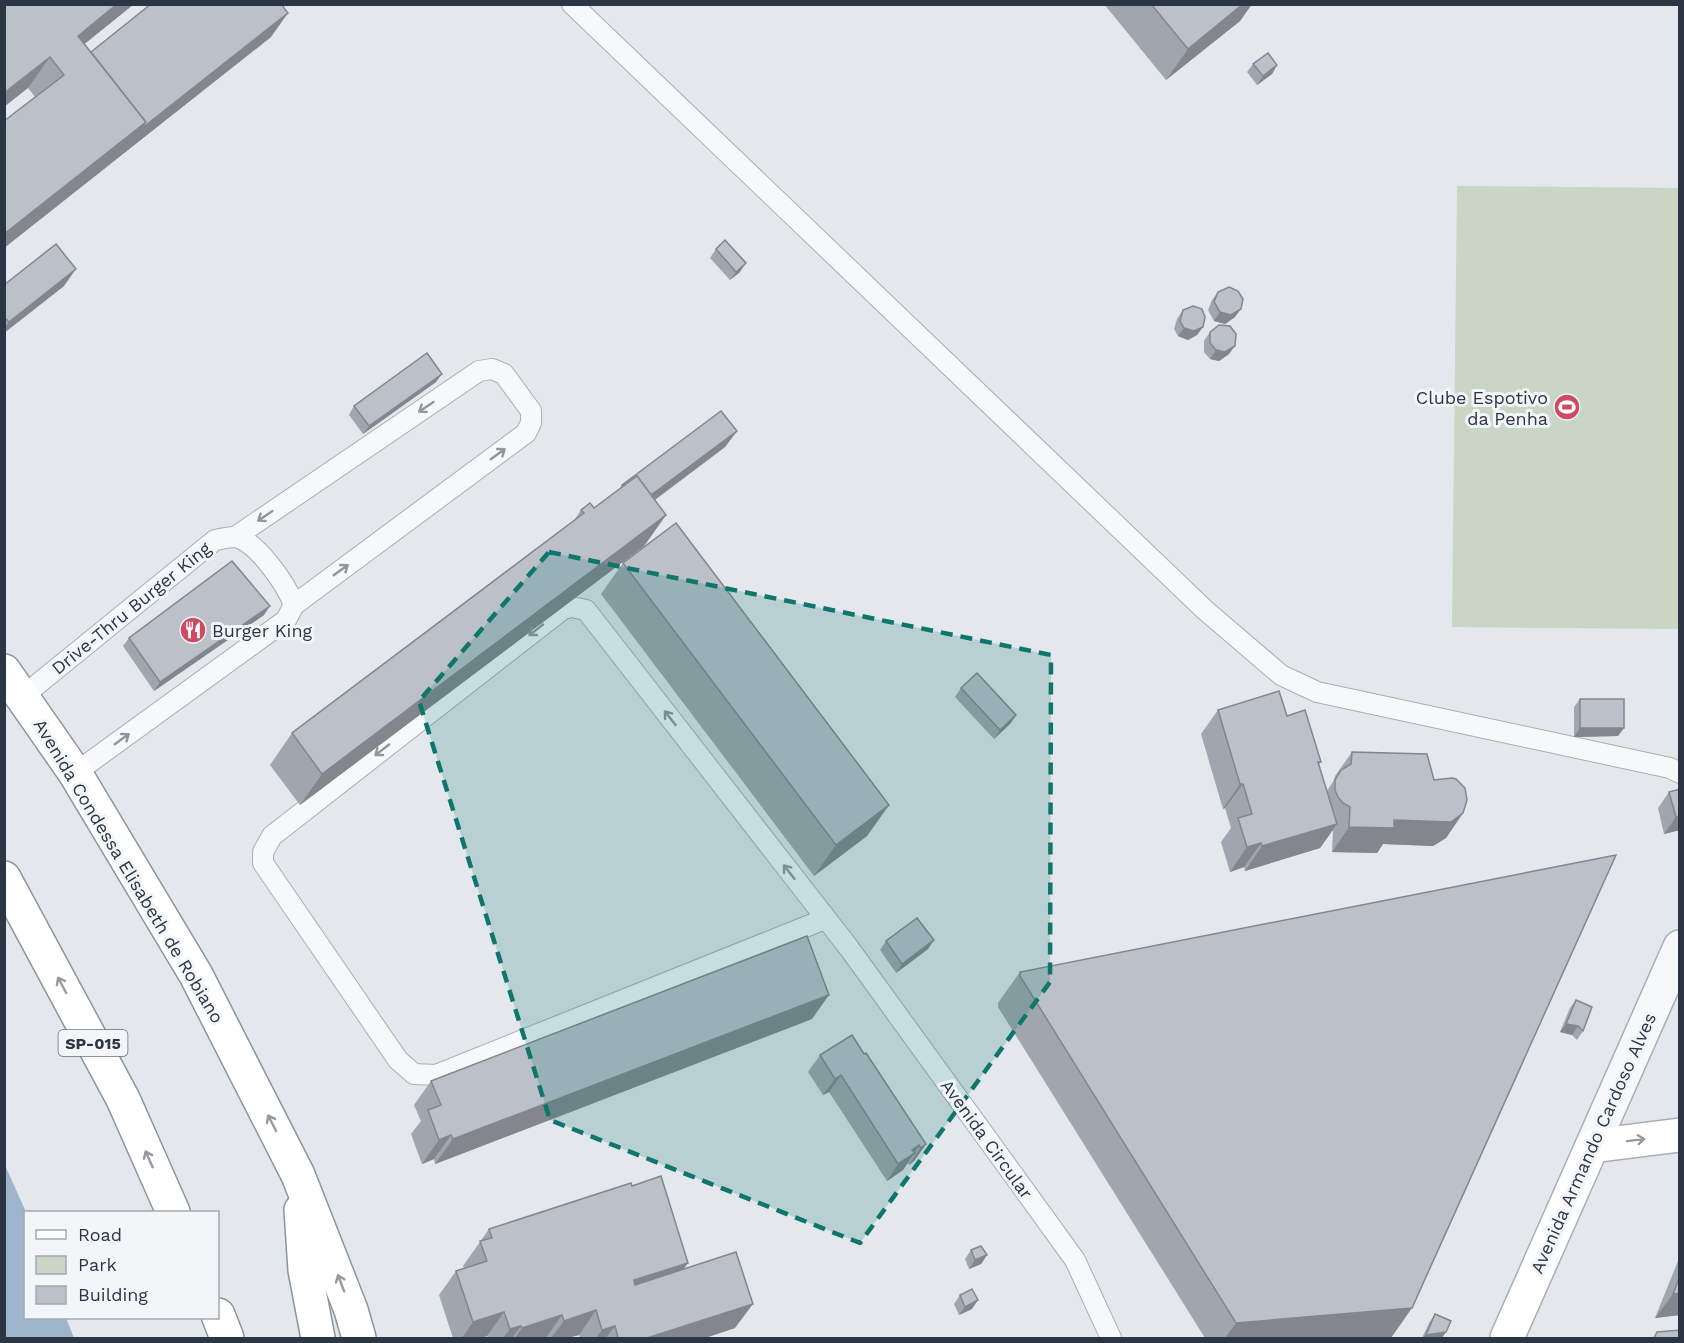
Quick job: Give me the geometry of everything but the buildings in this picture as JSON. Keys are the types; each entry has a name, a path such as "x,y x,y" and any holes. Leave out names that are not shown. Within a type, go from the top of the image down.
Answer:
{"main road":[{"name":"Avenida Condessa Elisabeth de Robiano","path":"14,683 75,773 196,975 298,1175 351,1310 359,1338"},
{"name":"SP-015","path":"4,878 123,1099 173,1211"},
{"path":"1592,1146 1680,1135"},
{"name":"Avenida Armando Cardoso Alves","path":"1507,1338 1592,1146"},
{"path":"298,1175 305,1270 318,1338"},
{"path":"219,1318 227,1338"}],"street":[{"name":"Avenida Armando Cardoso Alves","path":"1592,1146 1680,947"}],"lane":[{"path":"572,4 1205,610 1281,675 1317,692 1670,768 1680,774"},
{"path":"75,773 286,620 294,605 526,433 531,423 531,411 504,374 492,369 479,371 235,537"},
{"name":"Drive-Thru Burger King","path":"14,683 215,540 235,537 252,545 289,590 294,605"},
{"name":"Avenida Circular","path":"825,919 436,1075 414,1074 398,1060 263,864 263,852 272,836 288,823 563,609 572,607 586,610 849,948 1075,1260 1111,1338"}],"highlighted area":[{"path":"549,552 1051,655 1050,982 860,1243 550,1120 419,701"}],"green space":[{"name":"Clube Espotivo da Penha","path":"1457,186 1679,188 1679,629 1452,627"}],"water":[{"path":"4,1163 26,1211 24,1319 66,1319 74,1338 5,1338"}],"place":[{"name":"Clube Espotivo da Penha","path":"1567,407"},
{"name":"Burger King","path":"193,630"}]}
